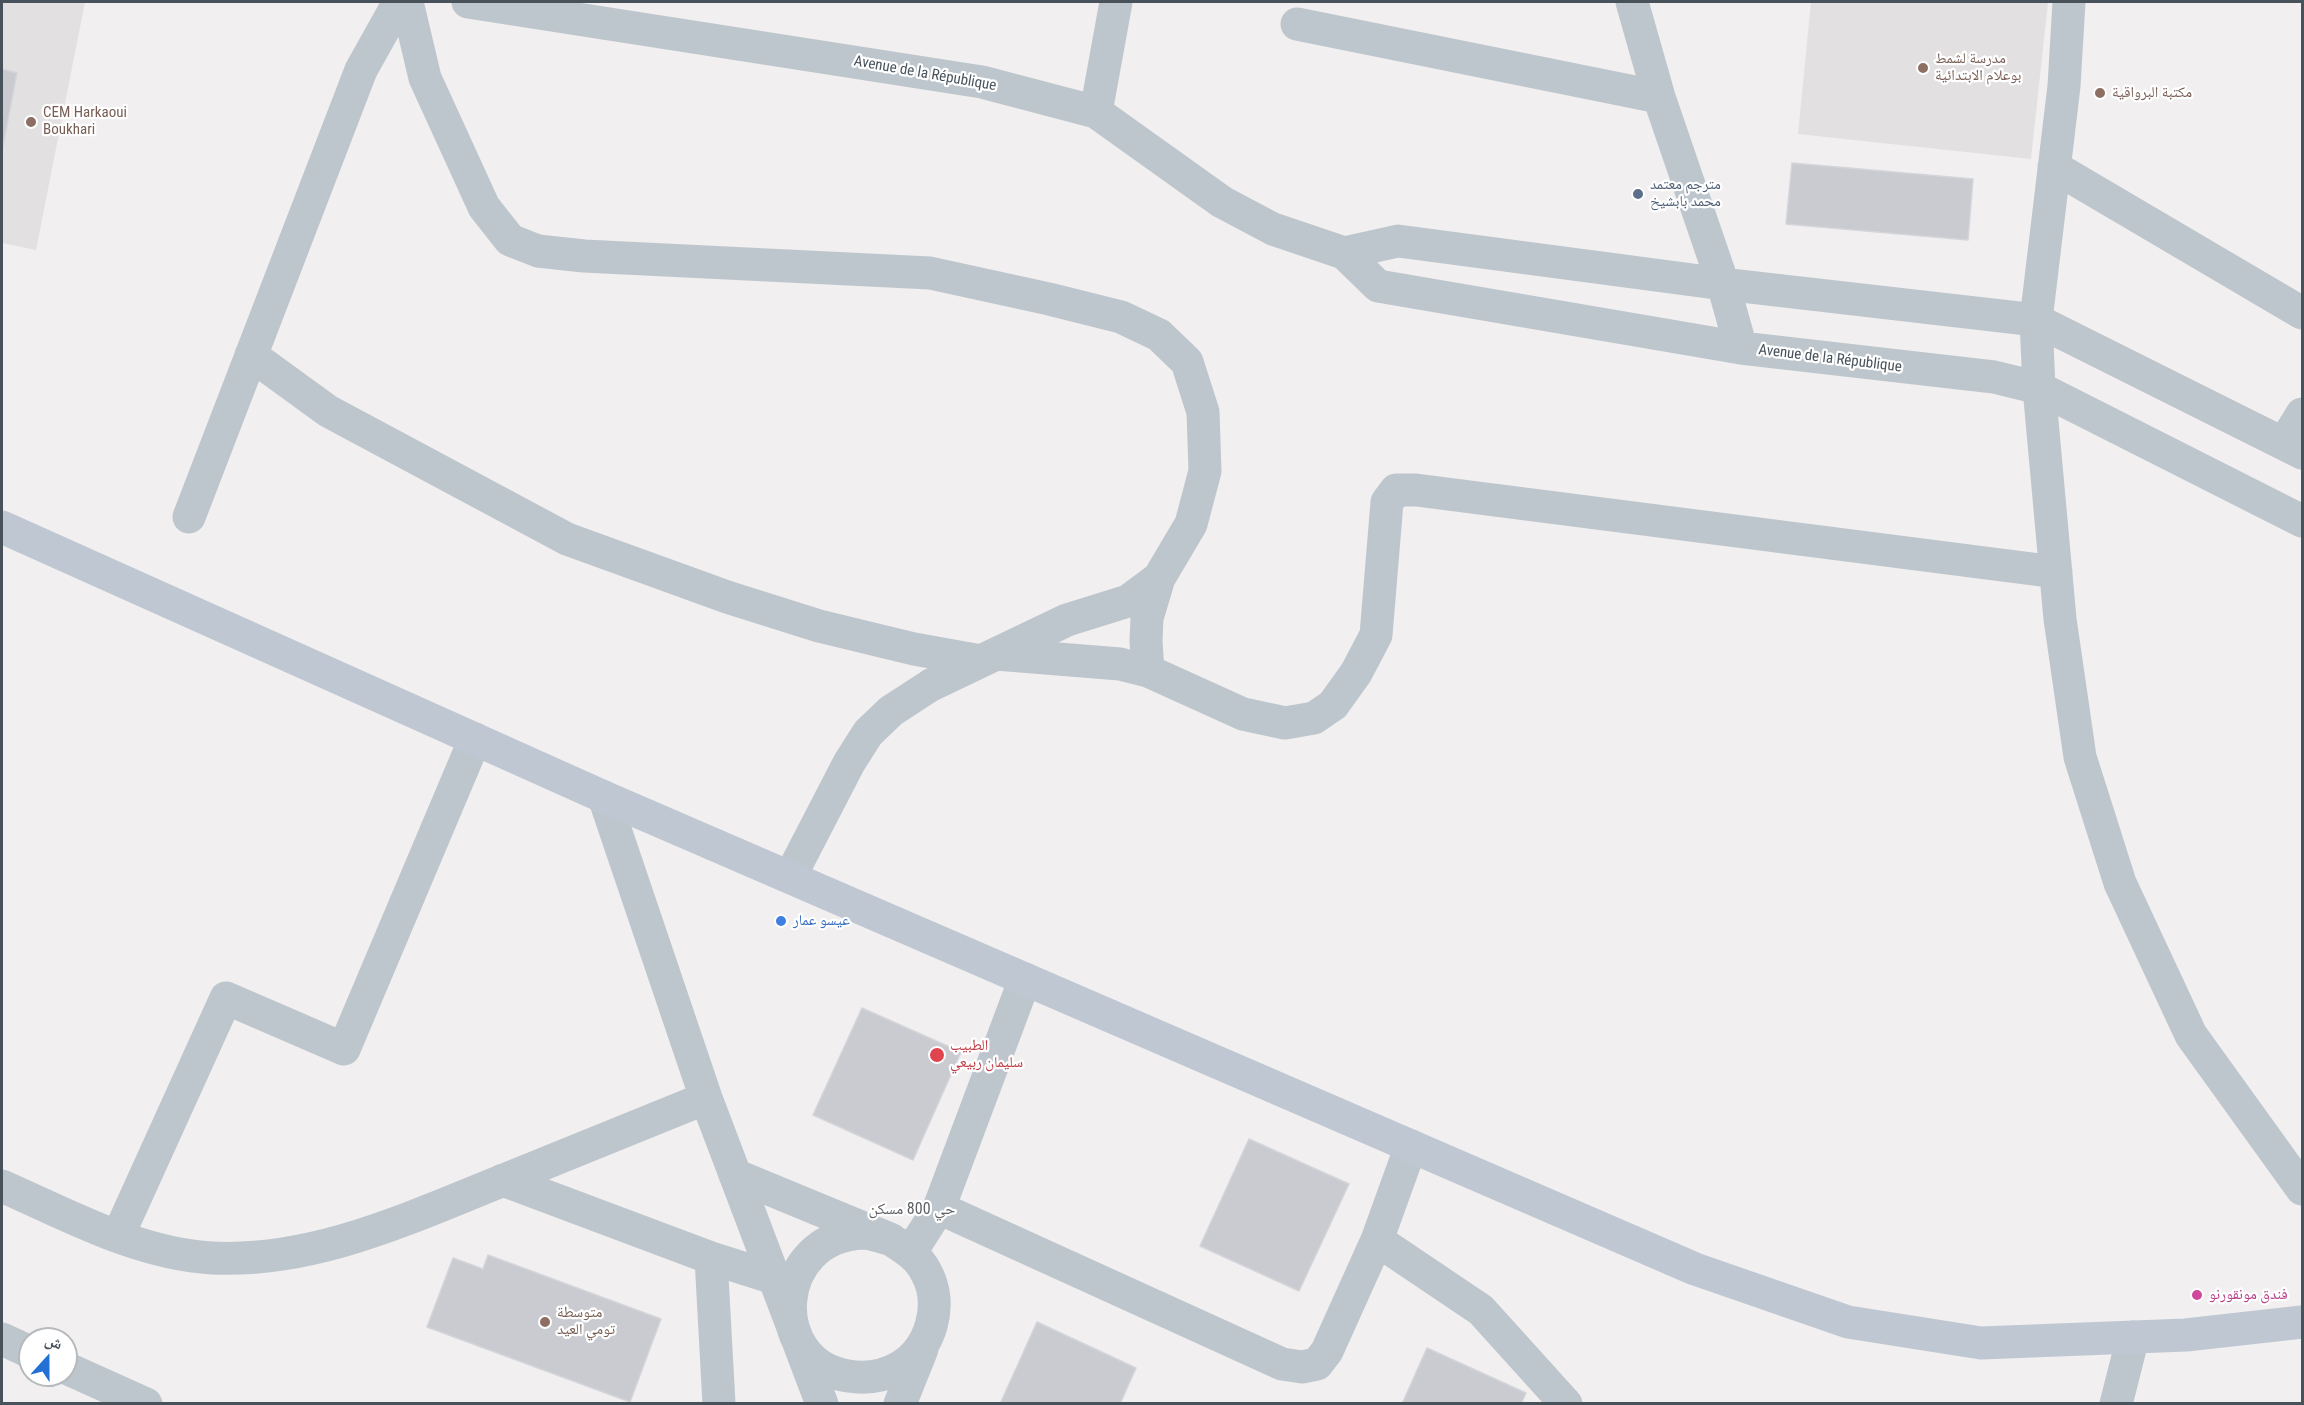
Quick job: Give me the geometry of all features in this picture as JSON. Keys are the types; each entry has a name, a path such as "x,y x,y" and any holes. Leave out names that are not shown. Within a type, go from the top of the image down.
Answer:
{"main road":[{"path":"2,527 604,797 1695,1269 1848,1322 1980,1343 2186,1335 2302,1322"}],"street":[{"path":"189,517 361,70 399,2"},
{"path":"407,2 425,78 484,207 510,240 538,251 584,256 930,273 1121,317 1159,335 1187,362 1203,412 1205,471 1191,524 1159,578 1147,618 1148,671"},
{"name":"Avenue de la République","path":"468,2 982,82 1096,112 1221,201 1273,229 1344,253 1378,286 1742,348 1994,377 2039,388 2302,521"},
{"path":"1096,112 1116,2"},
{"path":"1632,2 1659,97 1723,284 1742,348"},
{"path":"2069,2 2064,86 2036,320 2039,388 2060,619 2080,757 2121,883 2191,1035 2302,1189"},
{"path":"1297,24 1659,97"},
{"path":"2054,167 2302,313"},
{"path":"1344,253 1398,241 1723,284 2036,320 2293,448 2302,414"},
{"path":"251,356 328,411 567,539 727,597 819,626 914,649 988,657 1120,664 1148,671 1243,714 1285,723 1314,718 1333,705 1356,673 1376,635 1387,502 1396,490 1416,490 2056,572"},
{"path":"790,877 849,763 868,733 899,706 931,685 1067,620 1128,601 1159,578"},
{"path":"118,1236 226,998 344,1049 475,739"},
{"path":"604,797 706,1098 822,1404"},
{"path":"900,1246 939,1208 1025,979"},
{"path":"2,1186 118,1236 161,1250 210,1258 264,1258 322,1247 396,1224 706,1098"},
{"path":"939,1208 1282,1364 1302,1367 1317,1364 1327,1351 1377,1240 1411,1146"},
{"path":"735,1175 900,1246 927,1272 934,1297 933,1322 900,1404"},
{"path":"503,1180 711,1258 774,1278"},
{"path":"900,1246 865,1233 840,1237 817,1249 801,1267 791,1291 789,1304 793,1329 805,1351 824,1368 837,1375 862,1379 887,1375 909,1362 924,1345"},
{"path":"1377,1240 1481,1310 1566,1404"},
{"path":"711,1258 719,1404"},
{"path":"2116,1404 2133,1337"},
{"path":"2,1340 18,1347"},
{"path":"78,1373 146,1404"}],"shaded area":[{"name":"CEM Harkaoui Boukhari","path":"2,2 85,2 36,250 2,243"},
{"name":"مدرسة لشمط بوعلام الابتدائية","path":"1811,2 2048,2 2031,159 1798,134"}],"building":[{"path":"2,69 17,73 2,151"},
{"path":"1792,163 1973,179 1968,240 1786,224"},
{"path":"862,1008 961,1052 913,1160 813,1115"},
{"path":"1249,1139 1349,1184 1299,1291 1200,1246"},
{"path":"488,1255 661,1319 630,1402 427,1327 453,1258 483,1269"},
{"path":"1037,1322 1136,1368 1120,1404 1000,1404"},
{"path":"1427,1348 1526,1393 1521,1404 1402,1404"}],"place":[{"name":"مدرسة لشمط بوعلام الابتدائية","path":"1923,68"},
{"name":"مكتبة البرواقية","path":"2100,93"},
{"name":"CEM Harkaoui Boukhari","path":"31,122"},
{"name":"مترجم معتمد محمد بابشيخ","path":"1638,194"},
{"name":"عيسو عمار","path":"781,921"},
{"name":"الطبيب سليمان ربيعي","path":"937,1055"},
{"name":"فندق مونقورنو","path":"2197,1295"},
{"name":"متوسطة تومي العيد","path":"545,1322"}],"district":[{"name":"حي 800 مسكن","path":"912,1210"}]}
